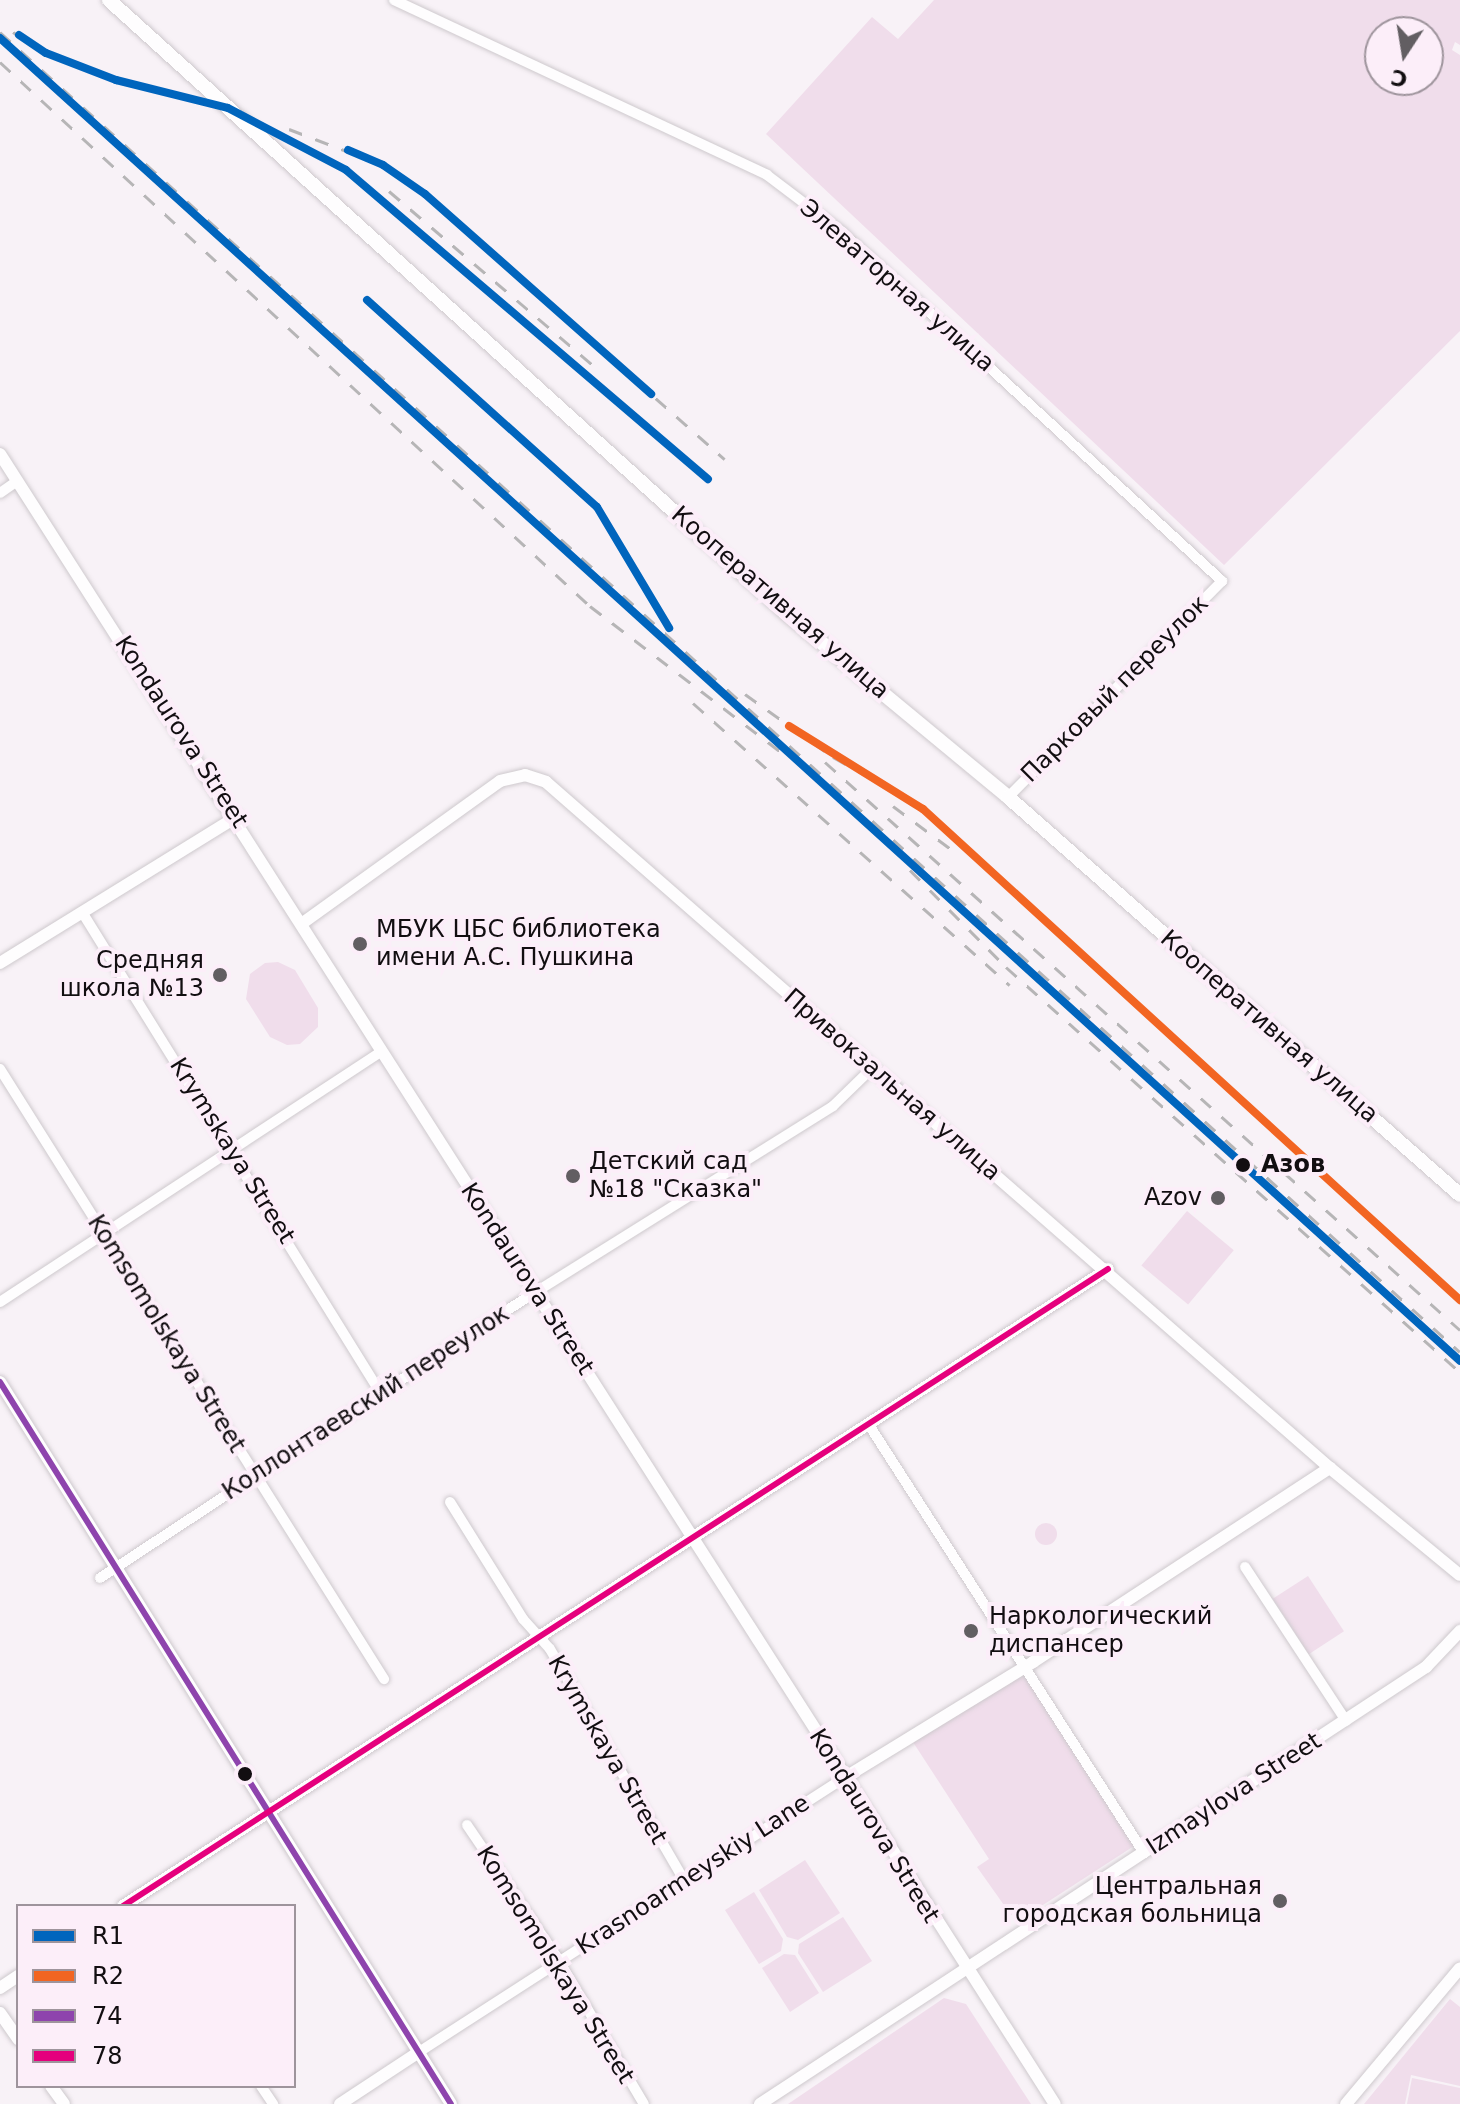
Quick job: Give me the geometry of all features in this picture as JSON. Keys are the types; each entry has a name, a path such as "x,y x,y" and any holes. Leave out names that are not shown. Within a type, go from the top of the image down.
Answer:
{"main road":[{"name":"Кооперативная улица","path":"109,0 787,614 1008,797 1460,1195"}],"street":[{"name":"Элеваторная улица","path":"394,0 767,175 842,232 1222,581"},
{"name":"Kondaurova Street","path":"0,454 304,922 382,1051 965,1969 1055,2104"},
{"path":"0,493 17,481"},
{"name":"Парковый переулок","path":"1008,797 1222,581"},
{"name":"Привокзальная улица","path":"304,922 500,781 536,777 871,1069 1108,1269 1330,1468 1460,1575"},
{"path":"0,963 236,817"},
{"name":"Krymskaya Street","path":"82,912 380,1392"},
{"path":"0,1302 106,1237 382,1051"},
{"name":"Komsomolskaya Street","path":"0,1069 384,1679"},
{"name":"Коллонтаевский переулок","path":"100,1578 380,1392 833,1106 871,1069"},
{"path":"126,1904 1108,1269"},
{"path":"0,1382 451,2104"},
{"path":"869,1425 1144,1853"},
{"name":"Krasnoarmeyskiy Lane","path":"340,2104 684,1880 1025,1667 1330,1468"},
{"name":"Krymskaya Street","path":"450,1502 523,1619 540,1636 684,1880"},
{"path":"1245,1567 1346,1721"},
{"name":"Izmaylova Street","path":"760,2104 1426,1667 1460,1631"},
{"name":"Komsomolskaya Street","path":"467,1825 556,1956 555,1963 644,2104"},
{"path":"1346,2104 1460,1968"},
{"path":"0,2013 16,2036"}],"shaded area":[{"path":"934,0 1460,0 1460,45 1455,42 1452,50 1460,55 1460,331 1224,565 766,134 872,17 898,39"},
{"path":"278,962 295,970 318,1008 318,1027 300,1044 287,1045 270,1037 246,999 250,974 265,963"},
{"path":"1187,1211 1234,1250 1188,1305 1141,1265"},
{"path":"1042,1523 1050,1523 1057,1534 1050,1545 1042,1545 1035,1538 1035,1530"},
{"path":"1308,1576 1344,1631 1309,1654 1273,1599"},
{"path":"1025,1668 1137,1844 1026,1916 1020,1908 1011,1915 977,1867 989,1859 911,1739"},
{"path":"805,1860 840,1913 798,1940 787,1937 759,1890"},
{"path":"754,1892 783,1939 781,1951 759,1964 725,1910"},
{"path":"843,1917 872,1961 823,1992 798,1953 799,1944"},
{"path":"784,1954 795,1955 819,1993 790,2012 762,1968"},
{"path":"944,1998 966,2004 1031,2104 788,2104"},
{"path":"1450,1999 1460,2007 1460,2086 1411,2075 1405,2104 1364,2104"},
{"path":"1412,2078 1460,2088 1460,2104 1407,2104"}],"railway":[{"path":"0,32 1460,1352"},
{"path":"13,32 46,53 116,80 228,108 346,170 708,479"},
{"path":"0,62 590,606 782,753"},
{"path":"289,129 383,165 425,194 725,459"},
{"path":"389,191 596,368"},
{"path":"367,300 597,507 669,628"},
{"path":"745,694 833,757 917,804 1460,1300"},
{"path":"693,703 1010,985"},
{"path":"825,762 1460,1330"},
{"path":"893,806 951,849"},
{"path":"910,870 1006,967 1460,1372"}],"transit line":[{"name":"R1","path":"19,35 46,53 116,80 228,108 346,170 708,479"},
{"name":"R1","path":"0,38 1460,1361"},
{"name":"R1","path":"348,150 383,165 425,194 651,394"},
{"name":"R1","path":"367,300 597,507 669,628"},
{"name":"R2","path":"789,726 923,809 1460,1300"},
{"name":"78","path":"126,1904 1108,1269"},
{"name":"74","path":"0,1382 451,2104"}],"place":[{"name":"МБУК ЦБС библиотека имени А.С. Пушкина","path":"360,944"},
{"name":"Средняя школа №13","path":"220,975"},
{"name":"Азов","path":"1243,1165"},
{"name":"Детский сад №18 \"Сказка\"","path":"573,1176"},
{"name":"Azov","path":"1218,1198"},
{"name":"Наркологический диспансер","path":"971,1631"},
{"name":"Центральная городская больница","path":"1280,1901"}]}
